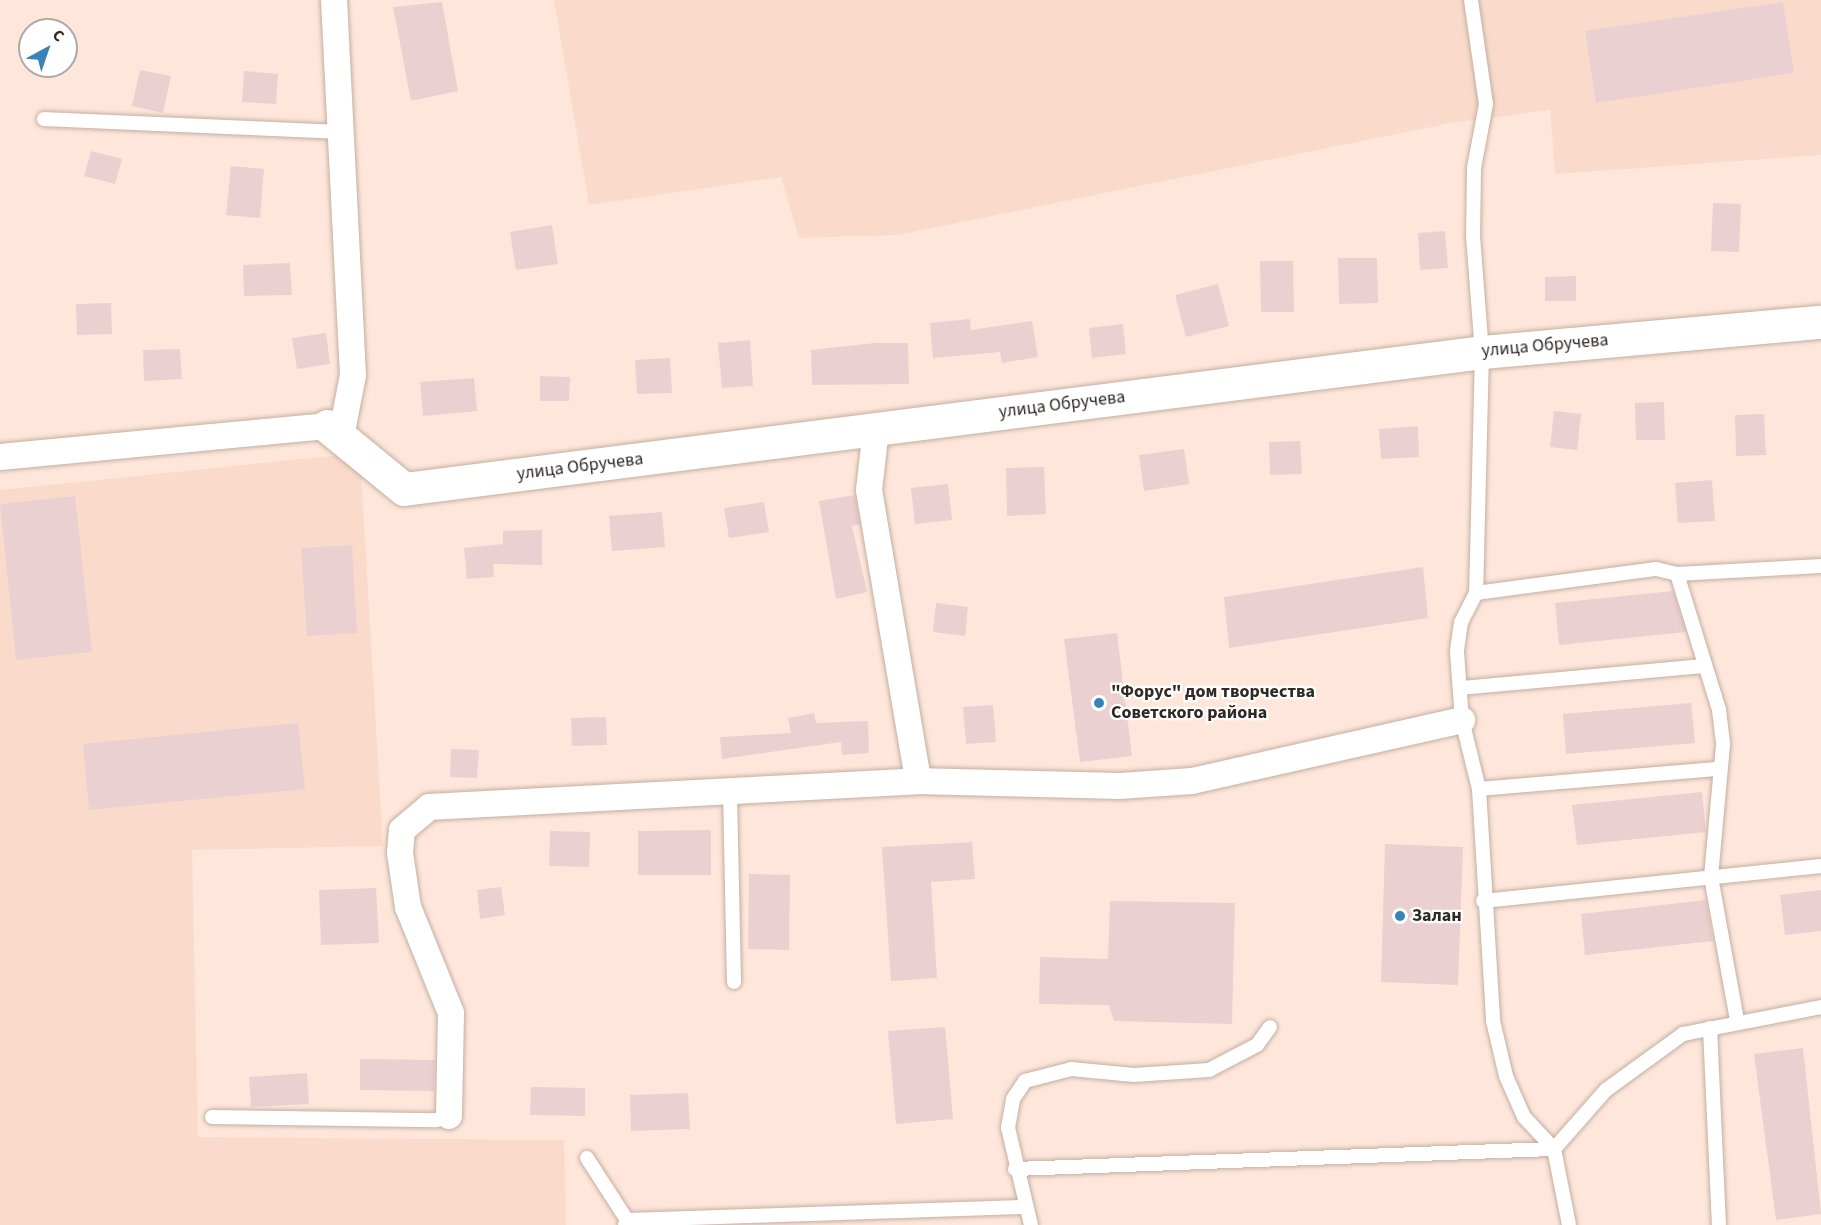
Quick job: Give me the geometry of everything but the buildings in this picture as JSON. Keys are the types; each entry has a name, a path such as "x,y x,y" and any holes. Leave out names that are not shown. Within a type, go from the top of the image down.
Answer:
{"street":[{"path":"0,458 334,431 353,375 334,0"},
{"name":"улица Обручева","path":"334,431 404,489 1482,352 1821,322"},
{"path":"876,429 869,489 918,781"},
{"path":"449,1116 452,1013 408,907 400,853 402,830 415,814 429,807 918,781 1120,786 1192,781 1462,720"}],"lane":[{"path":"1471,0 1486,104 1474,168 1473,213 1482,352 1476,593 1461,622 1462,720 1479,789 1493,1021 1506,1076 1524,1117 1554,1149 1569,1225"},
{"path":"44,119 340,132"},
{"path":"1476,593 1656,569 1677,574 1821,566"},
{"path":"1677,574 1719,710 1723,745 1718,769 1712,877 1737,1020"},
{"path":"1461,688 1705,666"},
{"path":"1479,789 1718,769"},
{"path":"730,792 734,982"},
{"path":"1484,901 1821,866"},
{"path":"1015,1169 1554,1149 1606,1090 1643,1058 1683,1034 1737,1020 1821,1007"},
{"path":"1031,1225 1023,1207 1008,1116 1025,1081 1071,1069 1134,1075 1209,1070 1257,1046 1270,1027"},
{"path":"1710,1028 1719,1225"},
{"path":"212,1117 436,1120 449,1116"},
{"path":"587,1158 626,1222 1023,1207"}],"shaded area":[{"path":"554,0 1821,0 1821,155 1555,174 1550,110 1451,123 898,235 799,238 781,177 589,205"},
{"path":"340,455 361,472 383,846 192,850 198,1137 564,1140 566,1225 0,1225 0,490"}],"place":[{"name":"\"Форус\" дом творчества Советского района","path":"1099,703"},
{"name":"Залан","path":"1400,916"}]}
